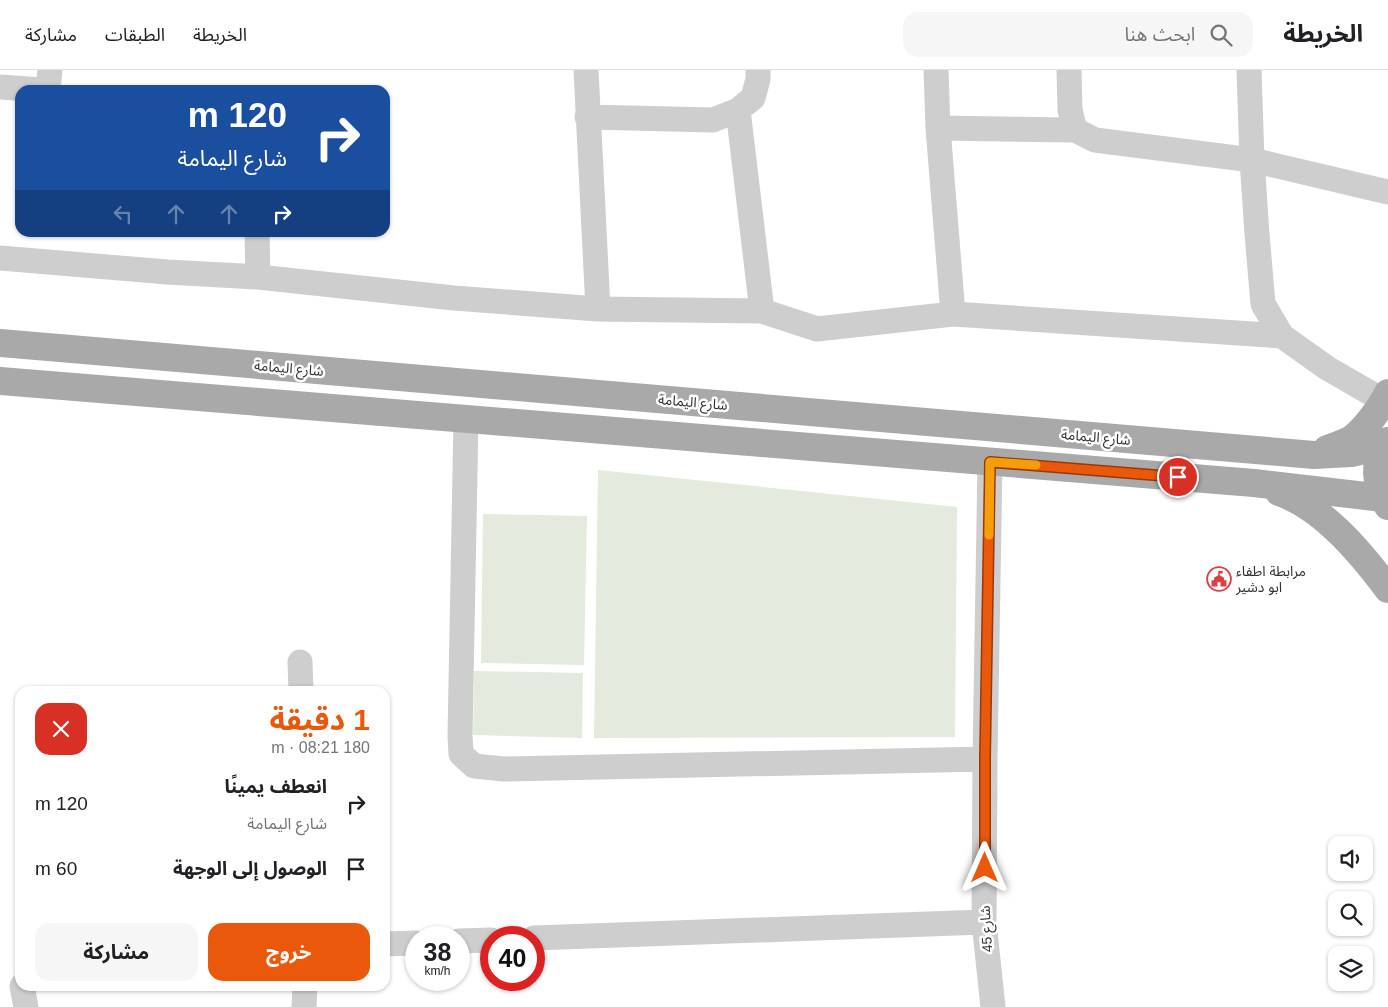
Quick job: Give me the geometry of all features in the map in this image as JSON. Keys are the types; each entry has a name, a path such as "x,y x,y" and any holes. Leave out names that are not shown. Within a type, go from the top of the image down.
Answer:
{"main road":[{"name":"شارع اليمامة","path":"0,343 1314,455 1351,453 1386,443"},
{"path":"0,382 1254,483 1385,502"},
{"path":"1314,455 1353,438 1368,423 1386,397"},
{"path":"1385,502 1378,485 1377,471 1379,457 1386,443"},
{"path":"1254,483 1284,493 1303,503 1324,519 1349,541 1388,589"}],"street":[{"path":"48,85 50,70"},
{"path":"586,70 598,309"},
{"path":"587,117 713,120 738,110 753,98 758,79 758,70"},
{"path":"936,70 938,128 953,314"},
{"path":"1069,70 1070,110 1075,130"},
{"path":"1249,70 1256,234 1264,304 1282,336 1327,368 1386,397"},
{"path":"0,87 15,88"},
{"path":"738,110 762,311"},
{"path":"938,128 1075,130 1095,140 1252,160 1388,192"},
{"path":"258,237 258,277"},
{"path":"0,258 167,272 258,277 454,298 598,309 762,311 816,328 953,314 1282,336"},
{"path":"466,419 460,736 461,754 474,766 504,768 985,759"},
{"name":"شارع 45","path":"990,462 984,922 993,1007"},
{"path":"300,662 301,686"},
{"path":"545,938 984,922"},
{"path":"390,944 405,943"},
{"path":"0,984 15,980"},
{"path":"23,991 26,1007"},
{"path":"304,1007 305,991"}],"shaded area":[{"path":"598,470 957,507 955,737 594,738"},
{"path":"483,514 587,516 584,665 481,663"},
{"path":"474,671 583,673 582,738 473,735"}],"slow traffic":[{"path":"989,535 990,462 1036,465"}],"place":[{"name":"مرابطة اطفاء ابو دشير","path":"1219,579"}],"route":[{"path":"985,868 990,462 1178,477"}]}
